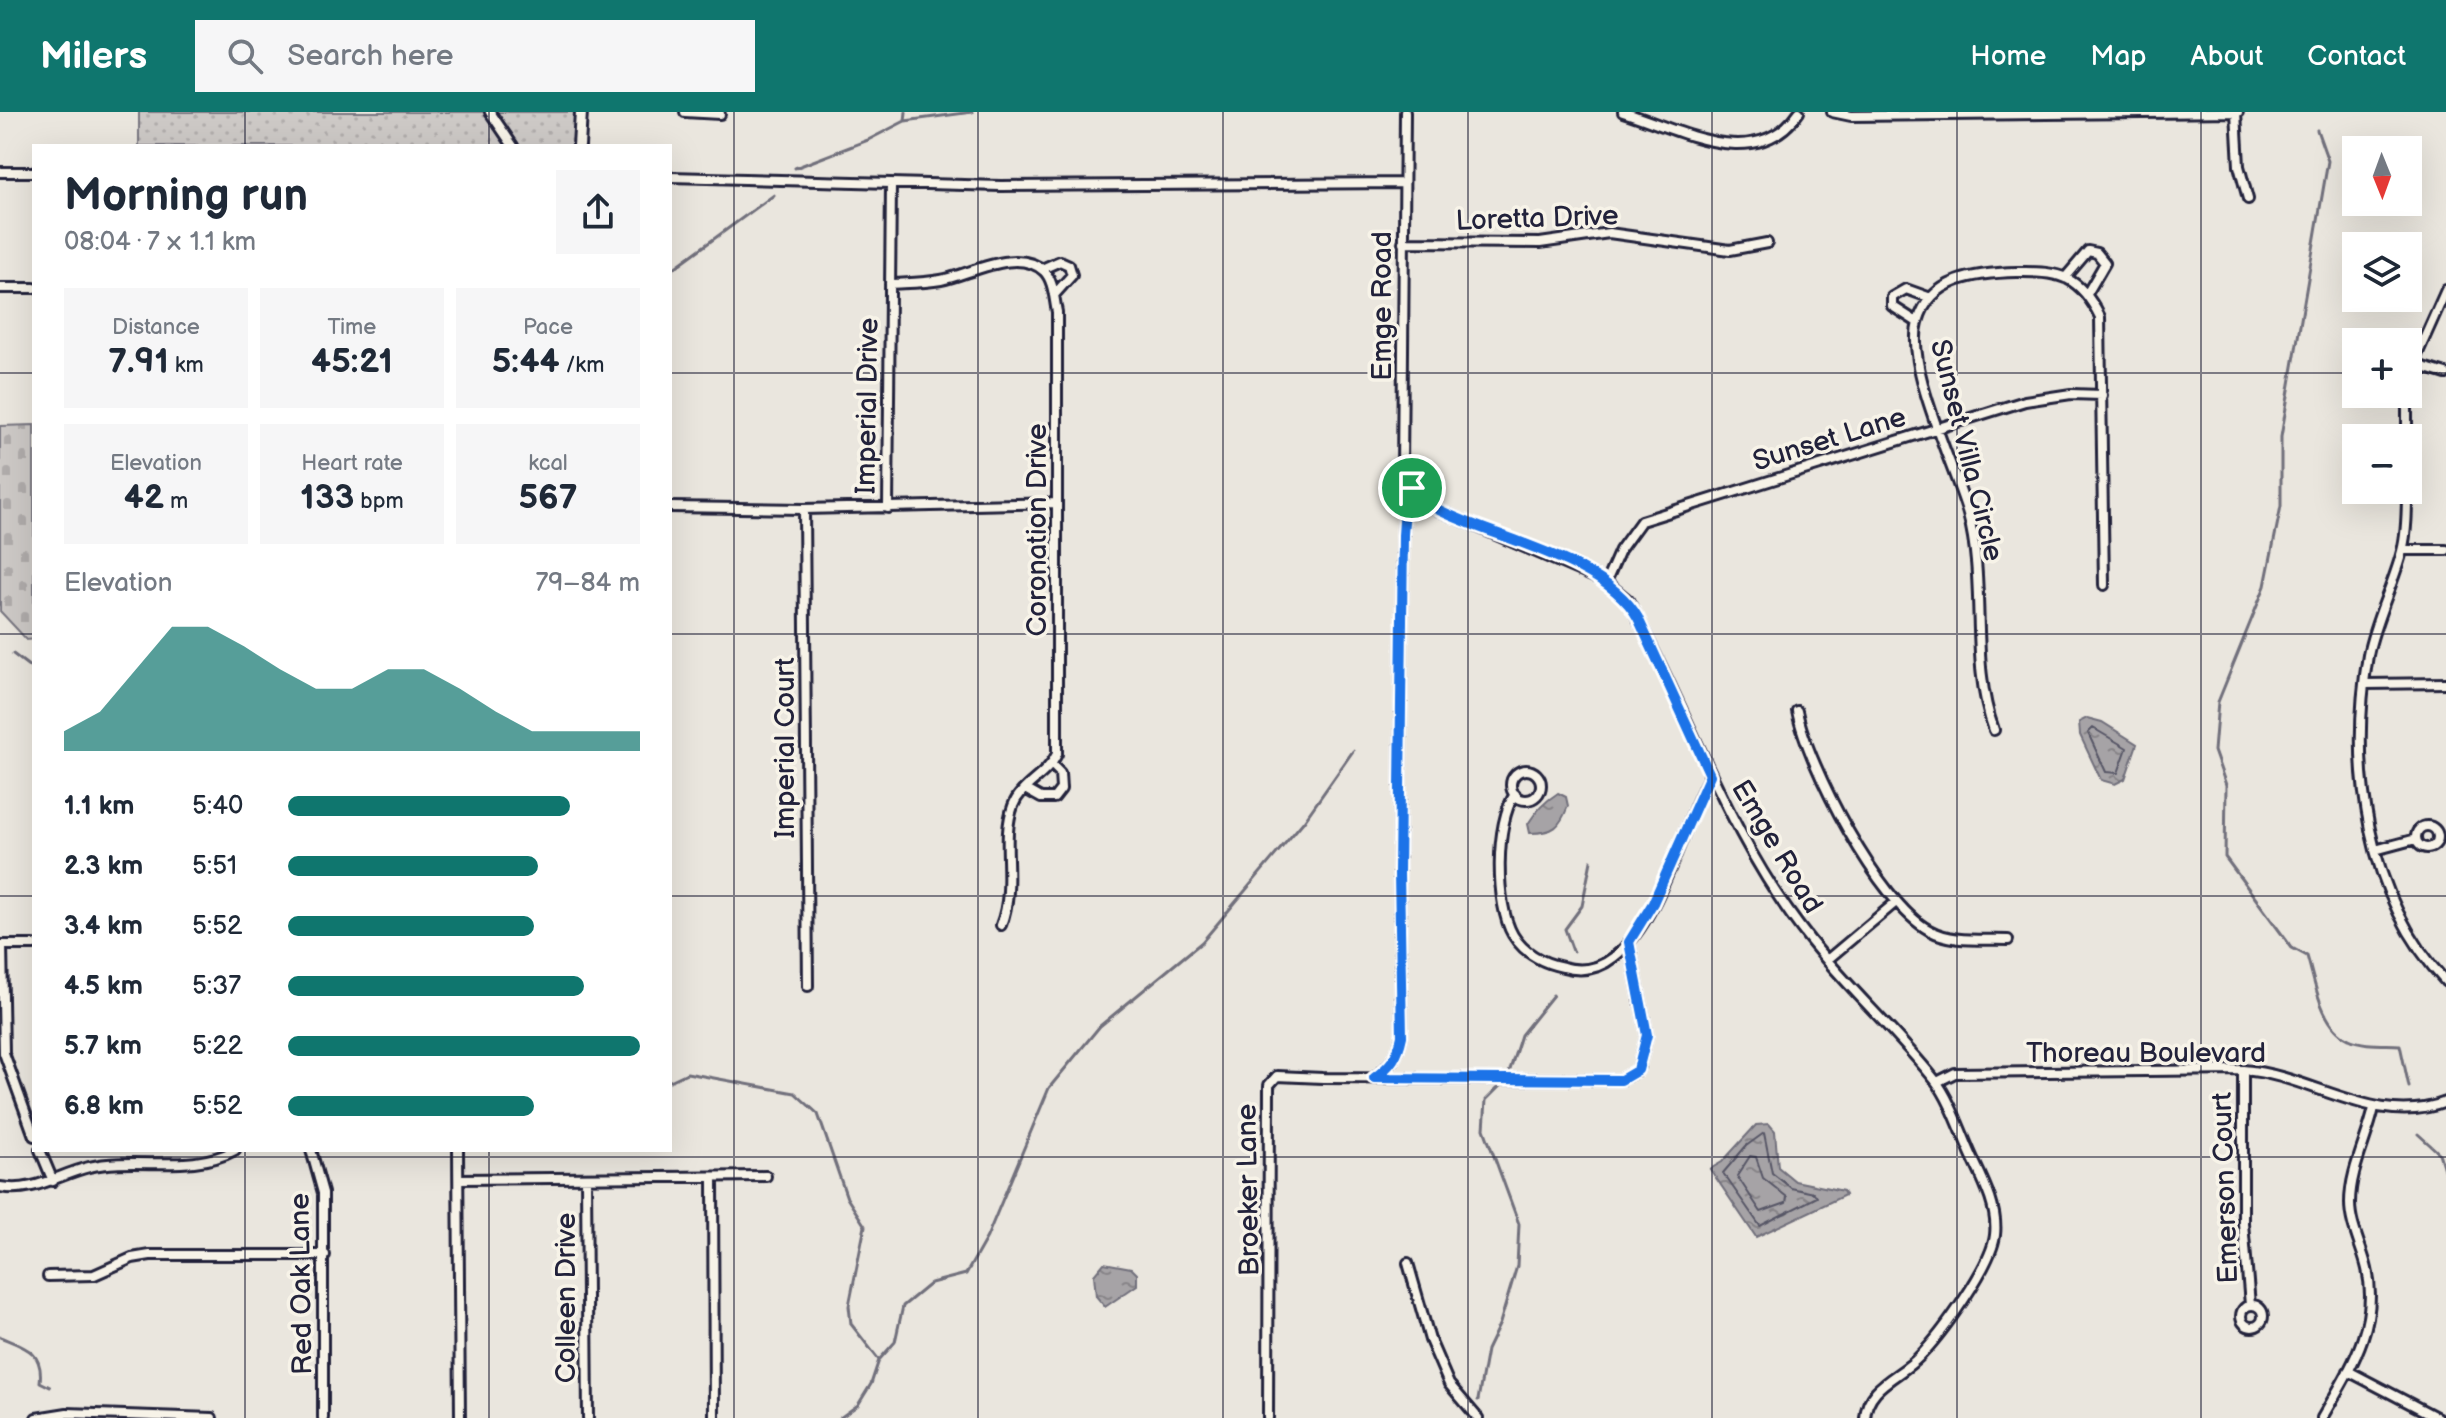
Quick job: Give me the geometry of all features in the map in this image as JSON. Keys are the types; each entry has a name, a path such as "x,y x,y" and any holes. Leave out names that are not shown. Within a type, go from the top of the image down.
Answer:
{"street":[{"path":"490,112 512,144"},
{"path":"579,144 581,112"},
{"path":"685,112 720,114"},
{"name":"Emge Road","path":"1405,112 1402,472 1412,488 1438,510 1606,582 1628,600 1710,775 1764,877 1827,960 1937,1082 1984,1182 1996,1218 1995,1239 1973,1282 1933,1342 1916,1361 1889,1377 1875,1394 1865,1418"},
{"path":"1623,112 1644,115 1732,146 1754,146 1782,132 1799,112"},
{"path":"1832,112 1851,116 2237,112 2239,166 2248,199"},
{"path":"0,172 32,172"},
{"path":"672,177 891,184 1403,183"},
{"name":"Imperial Drive","path":"672,507 888,508 891,184"},
{"name":"Loretta Drive","path":"1403,242 1540,243 1609,233 1730,250 1767,243"},
{"path":"2065,278 2088,251 2102,256 2105,263 2087,294 2100,317 2103,334 2104,585"},
{"name":"Coronation Drive","path":"890,284 943,280 984,266 1016,261 1042,269 1051,282 1059,389 1059,727 1057,754 1052,765 1060,773 1061,789 1054,798 1041,798 1025,789"},
{"name":"Coronation Drive","path":"1042,269 1060,261 1069,265 1072,275 1054,295"},
{"name":"Sunset Villa Circle","path":"1994,730 1985,705 1976,554 1968,513 1920,368 1917,322 1931,298 1945,286 1968,276 2051,272 2087,294"},
{"path":"0,288 32,288"},
{"name":"Sunset Villa Circle","path":"1917,322 1892,306 1892,297 1906,289 1931,298"},
{"path":"2422,344 2446,290"},
{"path":"2422,367 2446,374"},
{"name":"Sunset Lane","path":"1606,582 1620,550 1641,521 2025,401 2102,395"},
{"path":"1374,1078 1394,1060 1402,1036 1399,873 1403,535 1406,494 1412,488"},
{"path":"888,508 1057,503"},
{"path":"2406,504 2403,550 2380,611 2365,684 2362,764 2365,803 2375,850 2393,906 2419,951 2446,982"},
{"name":"Imperial Court","path":"804,509 808,986"},
{"path":"2403,550 2446,550"},
{"path":"2365,684 2446,683"},
{"path":"1797,711 1808,753 1872,870 1896,902 1928,930 1947,938 2008,940"},
{"path":"1001,925 1011,887 1010,819 1019,794 1052,765"},
{"path":"1515,794 1503,814 1501,855 1504,912 1513,936 1534,956 1573,970 1603,965 1629,942 1653,903 1710,775"},
{"path":"2375,850 2416,839"},
{"path":"1827,960 1896,902"},
{"name":"Broeker Lane","path":"1268,1418 1269,1085 1277,1076 1291,1075 1621,1080 1638,1070 1647,1035 1629,942"},
{"path":"32,945 1,945 4,1053 32,1130"},
{"name":"Thoreau Boulevard","path":"1937,1082 1955,1073 2243,1070 2291,1077 2374,1108 2411,1110 2446,1102"},
{"name":"Emerson Court","path":"2243,1070 2243,1223 2250,1305"},
{"path":"2322,1418 2361,1346 2369,1317 2367,1270 2351,1218 2350,1199 2352,1180 2374,1108"},
{"path":"41,1152 53,1181"},
{"path":"0,1187 31,1188 112,1163 202,1161 231,1152"},
{"name":"Red Oak Lane","path":"312,1152 323,1193 323,1418"},
{"path":"458,1152 460,1418"},
{"path":"459,1179 766,1176"},
{"path":"713,1177 714,1418"},
{"name":"Colleen Drive","path":"586,1178 588,1418"},
{"path":"48,1276 94,1275 132,1258 150,1255 325,1255"},
{"path":"1408,1263 1430,1340 1449,1384 1478,1418"},
{"path":"2348,1371 2438,1418"},
{"path":"36,1418 67,1413 212,1418"}],"green space":[{"path":"139,112 581,112 579,144 139,144"},
{"path":"32,425 32,639 27,640 0,611 0,426"}],"water":[{"path":"2087,718 2102,722 2137,744 2125,779 2115,784 2101,780 2080,735 2079,722"},
{"path":"1558,793 1566,797 1568,806 1559,824 1545,832 1530,833 1528,824 1531,819"},
{"path":"1769,1124 1775,1131 1778,1167 1795,1181 1843,1191 1845,1195 1756,1237 1710,1169 1722,1162 1756,1125"},
{"path":"1104,1263 1131,1268 1137,1274 1137,1285 1105,1307 1096,1296 1094,1275"}],"waterway":[{"path":"905,121 906,112"},
{"path":"795,168 868,140 905,121 972,112"},
{"path":"2317,130 2328,161 2281,437 2281,506 2265,586 2218,702 2214,751 2226,785 2225,857 2292,948 2307,956 2320,1003 2332,1025 2339,1033 2355,1041 2400,1045 2409,1087"},
{"path":"672,270 774,195"},
{"path":"13,654 32,668"},
{"path":"840,1418 858,1405 871,1384 879,1360 895,1342 903,1306 931,1283 966,1274 987,1237 1049,1088 1100,1026 1202,942 1304,821 1353,751"},
{"path":"1573,951 1565,929 1582,906 1591,861"},
{"path":"1509,1073 1521,1035 1553,995"},
{"path":"672,1080 687,1073 795,1093 818,1114 847,1198 865,1226 849,1306 851,1324 879,1360"},
{"path":"1478,1400 1487,1350 1500,1323 1517,1266 1519,1224 1484,1129 1486,1100 1503,1083"},
{"path":"2418,1134 2439,1153 2446,1176"},
{"path":"0,1337 30,1352 39,1363 40,1382 50,1387"}],"route":[{"path":"1412,488 1419,498 1438,510 1606,582 1628,600 1710,775 1653,903 1629,942 1647,1035 1644,1059 1638,1070 1621,1080 1374,1078 1390,1066 1399,1053 1402,1036 1399,873 1403,535 1406,494 1412,488"}]}
